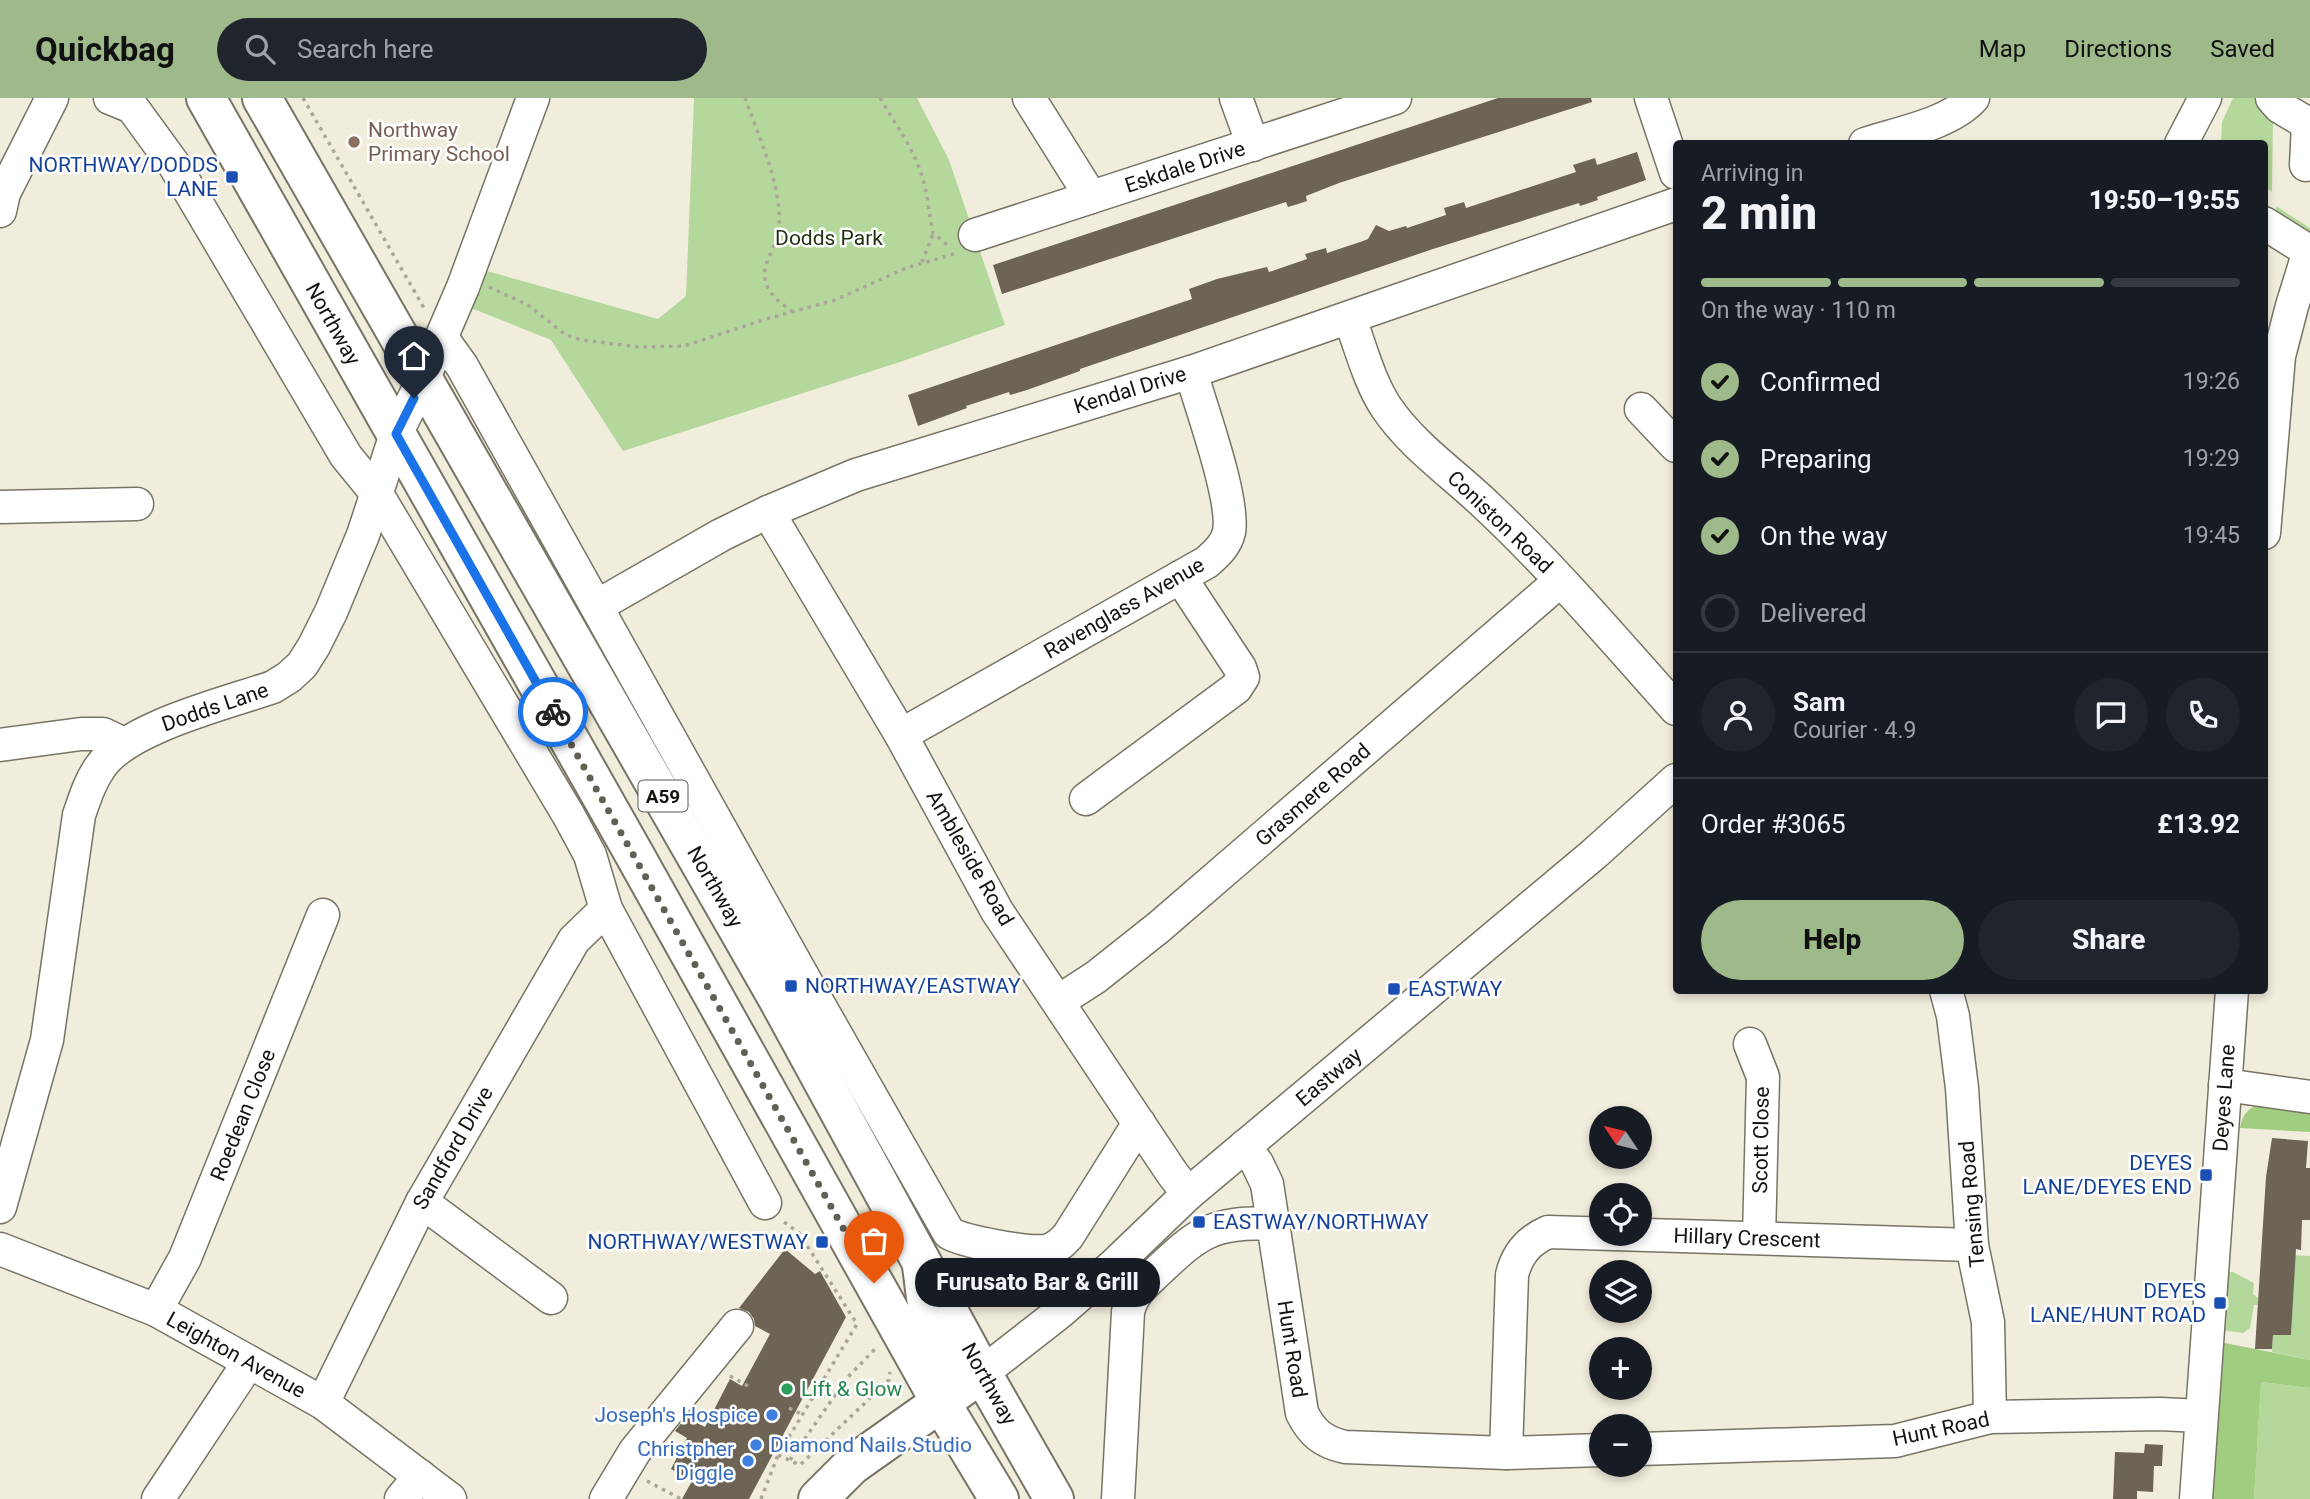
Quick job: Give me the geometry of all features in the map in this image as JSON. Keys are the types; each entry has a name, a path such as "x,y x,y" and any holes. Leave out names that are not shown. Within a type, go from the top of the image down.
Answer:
{"main road":[{"name":"Northway","path":"206,98 941,1403 999,1499"},
{"name":"Northway","path":"262,98 777,997 982,1373 1054,1499"},
{"path":"423,380 421,400 428,433 501,567 507,584 517,649"},
{"path":"921,1261 932,1327 946,1354 949,1368 949,1382 941,1403"},
{"path":"818,1499 852,1465 982,1373"}],"street":[{"path":"0,211 4,193 52,98"},
{"path":"110,98 132,107 175,166 346,456 377,494 569,816 590,855 607,909 765,1203"},
{"name":"Dodds Lane","path":"0,1207 5,1173 47,1040 79,815 89,785 102,763 124,744 146,731 273,687 302,665 331,612 363,535 396,434 442,338 533,98"},
{"path":"1030,98 1091,197"},
{"path":"1236,98 1253,145"},
{"name":"Eskdale Drive","path":"975,235 1395,98"},
{"path":"1651,98 1673,164"},
{"path":"2183,140 2205,98"},
{"path":"2272,98 2280,107 2309,124 2306,164"},
{"path":"1877,140 1948,117 1973,99"},
{"name":"Kendal Drive","path":"597,606 721,535 856,475 1191,372 1673,205"},
{"path":"2268,226 2310,252 2279,356 2268,486"},
{"name":"Coniston Road","path":"1350,319 1375,387 1394,417 1417,444 1489,507 1673,706"},
{"name":"Northway","path":"442,338 462,366 807,985 949,1233 966,1241 1037,1250 1055,1248 1068,1236 1139,1123"},
{"name":"Ravenglass Avenue","path":"901,735 1207,562 1220,549 1229,533 1228,500 1191,372"},
{"path":"1641,409 1673,443"},
{"path":"0,507 136,504"},
{"name":"Ambleside Road","path":"768,512 901,735 997,911 1188,1194"},
{"path":"1086,799 1236,688 1243,677 1240,668 1180,577"},
{"name":"Grasmere Road","path":"1059,1001 1159,927 1560,581"},
{"path":"0,745 80,734 103,734 124,744"},
{"name":"Eastway","path":"982,1373 1077,1297 1188,1194 1594,855 1673,783"},
{"name":"Sandford Drive","path":"323,1403 422,1202 574,940 607,909"},
{"name":"Roedean Close","path":"156,1311 185,1258 323,915"},
{"name":"Tensing Road","path":"1947,994 1953,1016 1962,1088 1972,1245 1988,1322 1990,1417"},
{"name":"Deyes Lane","path":"2196,1499 2232,994"},
{"name":"Scott Close","path":"1750,1044 1763,1077 1759,1238"},
{"path":"2225,1086 2310,1097"},
{"name":"Hunt Road","path":"1244,1147 1257,1163 1267,1184 1302,1413 1318,1437 1345,1447 1506,1453 1589,1450"},
{"path":"422,1202 551,1298"},
{"path":"1118,1499 1128,1312 1135,1293 1200,1234 1247,1223 1273,1224"},
{"name":"Hillary Crescent","path":"1506,1453 1512,1275 1515,1261 1535,1237 1548,1233 1972,1245"},
{"name":"Leighton Avenue","path":"0,1249 156,1311 323,1403 410,1487 450,1499"},
{"path":"606,1499 635,1451 737,1326"},
{"path":"158,1499 248,1362"},
{"name":"Hunt Road","path":"1652,1449 1895,1441 1990,1417 2160,1414 2201,1416"}],"path":[{"path":"303,98 442,338"},
{"path":"745,98 773,182 778,209 779,232 765,269 765,277 772,293 794,312"},
{"path":"880,98 907,139 929,201 933,233 921,264"},
{"path":"482,285 528,305 566,335 582,340 639,347 684,346 835,300 906,268 963,251 947,246 933,233"},
{"path":"761,1499 778,1455 857,1324 799,1233 769,1211 765,1203"},
{"path":"967,1294 1046,1277"},
{"path":"790,1460 847,1378 877,1347"},
{"path":"778,1455 800,1465 889,1380 890,1363"},
{"path":"789,1408 801,1414"},
{"path":"624,1470 681,1499"}],"green space":[{"name":"Dodds Park","path":"694,98 917,98 949,160 1005,325 900,362 623,451 551,340 471,308 487,271 658,319 686,296"},
{"path":"2233,98 2257,98 2273,118 2272,192 2268,189 2268,140 2221,140 2222,122"},
{"path":"2276,206 2310,228 2310,236 2276,215"},
{"path":"2259,1105 2310,1110 2310,1132 2240,1128 2246,1113"},
{"path":"2273,1254 2310,1256 2310,1360 2272,1352 2273,1335 2291,1335 2294,1278"},
{"path":"2233,1272 2254,1283 2253,1294 2258,1298 2250,1328 2243,1333 2221,1330 2224,1273"},
{"path":"2220,1342 2310,1360 2310,1388 2261,1382 2254,1499 2209,1499"},
{"path":"2261,1382 2310,1388 2310,1499 2254,1499"}],"building":[{"path":"1498,98 1591,98 1592,102 1339,183 1306,196 1307,201 1298,204 1288,207 1286,202 1002,294 993,265"},
{"path":"1637,152 1646,180 1597,197 1598,200 1580,206 1579,203 1433,249 1080,369 1027,390 1010,395 1009,392 966,406 967,408 918,426 908,395 1192,299 1189,289 1217,279 1267,267 1269,272 1307,259 1305,254 1326,248 1327,253 1363,241 1368,239 1376,225 1389,231 1406,226 1407,228 1446,215 1444,208 1464,202 1466,208 1576,172 1573,165 1595,158 1597,165"},
{"path":"2272,1138 2308,1141 2306,1168 2310,1168 2310,1220 2302,1220 2301,1250 2296,1249 2291,1335 2273,1335 2272,1349 2255,1349 2266,1177"},
{"path":"785,1249 815,1274 820,1271 846,1317 749,1499 682,1499 692,1481 671,1469 687,1438 675,1431 686,1417 705,1427 730,1379 742,1386 770,1334 755,1326 749,1312 739,1308"},
{"path":"2145,1444 2163,1445 2162,1466 2154,1466 2153,1492 2137,1491 2137,1499 2113,1499 2115,1452 2144,1453"}],"way so far":[{"path":"553,712 874,1283"}],"place":[{"name":"Northway Primary School","path":"354,142"},
{"name":"NORTHWAY/DODDS LANE","path":"232,177"},
{"name":"NORTHWAY/EASTWAY","path":"791,986"},
{"name":"EASTWAY","path":"1394,989"},
{"name":"DEYES LANE/DEYES END","path":"2206,1175"},
{"name":"EASTWAY/NORTHWAY","path":"1199,1222"},
{"name":"NORTHWAY/WESTWAY","path":"822,1242"},
{"name":"Furusato Bar & Grill","path":"874,1283"},
{"name":"DEYES LANE/HUNT ROAD","path":"2220,1303"},
{"name":"Lift & Glow","path":"787,1389"},
{"name":"Joseph's Hospice","path":"772,1415"},
{"name":"Diamond Nails Studio","path":"756,1445"},
{"name":"Christpher Diggle","path":"748,1461"}],"route":[{"path":"414,398 396,434 553,712"}]}
